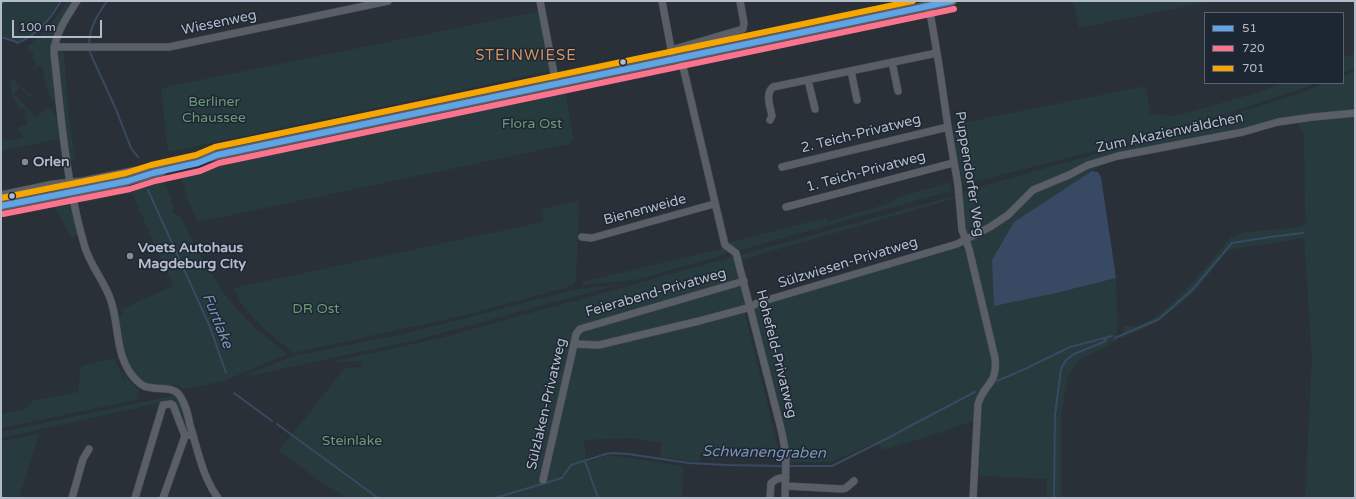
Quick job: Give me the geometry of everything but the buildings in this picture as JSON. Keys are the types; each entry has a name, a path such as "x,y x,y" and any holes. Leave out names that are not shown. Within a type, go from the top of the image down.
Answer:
{"main road":[{"path":"1,206 71,188 217,155 952,1"},
{"path":"1,196 54,185 71,188"}],"street":[{"path":"77,1 59,31 54,47 67,168 87,253 110,298 114,311 118,344 125,364 134,378 143,386 154,389 172,390 179,394 185,406 204,474 218,498"},
{"name":"Wiesenweg","path":"54,47 169,47 388,1"},
{"path":"540,1 556,84"},
{"name":"Hohefeld-Privatweg","path":"662,1 671,50 677,58 725,245 736,253 751,307 782,433 786,461 785,498"},
{"path":"671,50 743,28 744,23 740,1"},
{"name":"Puppendorfer Weg","path":"934,4 937,52 953,162 958,185 962,230 995,358 996,369 994,378 978,404 973,498"},
{"path":"770,120 772,116 768,96 769,90 773,87 937,52"},
{"path":"892,62 898,90"},
{"path":"851,71 858,100"},
{"path":"808,80 815,109"},
{"name":"Zum Akazienwäldchen","path":"965,240 990,228 1008,215 1033,190 1069,175 1088,164 1118,156 1243,132 1278,122 1313,117 1355,114"},
{"name":"2. Teich-Privatweg","path":"782,167 948,127"},
{"name":"1. Teich-Privatweg","path":"786,207 953,162"},
{"name":"Bienenweide","path":"582,237 592,238 714,204"},
{"name":"Sülzwiesen-Privatweg","path":"574,344 600,345 699,322 751,307 757,303 957,244 965,240"},
{"name":"Feierabend-Privatweg","path":"576,334 580,329 744,281"},
{"name":"Sülzlaken-Privatweg","path":"543,480 576,334"},
{"path":"135,498 163,405 171,404 173,405 185,436 163,498"},
{"path":"185,436 193,434"},
{"path":"72,498 83,459 89,449"},
{"path":"770,498 771,483 786,474"},
{"path":"786,486 842,489 846,488 854,481"},
{"path":"973,498 979,498"}],"green space":[{"path":"1,1 59,1 42,25 31,35 17,41 1,36"},
{"path":"67,1 74,1 55,35 57,101 55,102 50,97 42,76 45,73 40,65 35,68 34,66 37,64 32,57 34,56 32,52 29,52 28,46 59,14"},
{"path":"1073,1 1213,1 1079,28"},
{"name":"Berliner Chaussee","path":"540,11 550,71 168,152 161,88"},
{"path":"58,51 64,53 68,109 74,155 74,159 69,162 57,54"},
{"path":"1355,53 1355,68 1344,73 1344,58"},
{"path":"1355,71 1355,498 1305,498 1312,358 1304,238 1228,250 1193,294 1156,323 1122,338 1078,361 1068,376 1061,415 1061,498 1047,498 1047,479 979,476 981,418 942,432 883,450 877,442 831,462 789,462 787,443 754,309 756,307 957,247 965,249 980,309 971,246 966,229 962,195 965,191 1184,129 1295,95 1322,84 1344,84 1344,76","holes":["1295,120 1304,133 1305,212 1307,223 1300,227 1247,232 1231,237 1189,287 1173,302 1153,319 1136,326 1124,326 1122,338 1118,340 1116,278 1056,293 1092,171 1118,156"]},
{"path":"14,80 33,96 30,97 20,87 13,94 36,117 48,107 55,114 58,122 60,139 1,151 1,141 23,138 22,132 19,132 19,128 27,125 24,108 19,108 12,96 10,83"},
{"path":"1279,84 1313,84 1229,113 1185,126 963,185 952,125 1146,86 1150,114 1175,116 1260,92"},
{"name":"Flora Ost","path":"565,89 573,137 573,140 569,144 198,222 188,200 180,174"},
{"path":"163,177 174,208 172,212 181,217 195,247 223,292 238,311 255,328 287,354 224,381 186,389 182,389 178,385 159,386 147,384 140,380 134,373 125,354 118,316 123,315 122,309 173,286 132,193 83,203 83,197"},
{"path":"952,182 951,191 740,250 726,243 825,218 827,222 890,203 896,198"},
{"path":"954,196 956,197 953,199 741,260 740,255 746,253"},
{"name":"DR Ost","path":"579,201 576,280 573,285 466,315 293,353 260,325 243,306 233,288 543,222 542,209"},
{"path":"69,202 79,235 72,238 54,206 59,204 60,207 62,206 61,203"},
{"path":"724,248 728,251 724,255 635,280 583,285 582,281 586,281"},
{"name":"Steinlake","path":"735,256 746,303 745,313 778,448 762,454 700,455 700,462 660,457 662,443 633,438 584,440 586,462 610,455 683,466 682,498 348,498 324,484 279,451 344,369 354,367 360,368 363,361 327,363 441,338"},
{"path":"621,284 416,340 239,378 293,356 403,334 577,289"},
{"path":"114,358 129,392 121,370 139,390 136,400 1,428 1,414 24,409 34,400 78,392 81,366"},
{"path":"175,395 181,402 188,427 186,431 181,419 183,418 182,413 178,414 176,403 173,400 1,438 1,432"},
{"path":"39,434 19,498 1,498 1,441"}],"water":[{"path":"1092,171 1098,172 1101,177 1116,278 994,306 992,260 1014,222"}],"waterway":[{"path":"1,3 5,1"},
{"path":"17,43 31,36 43,26 61,1"},
{"name":"Furtlake","path":"89,45 92,27 107,1"},
{"path":"1,37 17,42"},
{"name":"Furtlake","path":"89,49 115,107 131,148 138,157"},
{"name":"Furtlake","path":"148,190 210,327 226,373"},
{"name":"Schwanengraben","path":"1115,338 1159,319 1192,290 1232,243 1303,233"},
{"name":"Schwanengraben","path":"997,381 1070,347 1112,336"},
{"path":"1054,498 1055,415 1061,369 1066,360 1074,354 1106,341 1105,339"},
{"name":"Schwanengraben","path":"788,466 832,466 975,392"},
{"name":"Furtlake","path":"234,393 272,421"},
{"name":"Furtlake","path":"277,424 378,498"},
{"name":"Schwanengraben","path":"495,498 562,478 571,465 613,453 689,463 783,466"},
{"path":"585,461 598,498"}],"transit line":[{"name":"701","path":"1,198 126,173 151,165 196,155 215,147 913,1"},
{"name":"51","path":"1,206 128,181 153,173 198,163 217,155 952,1"},
{"name":"720","path":"3,214 130,189 155,181 200,171 219,163 954,9"}],"place":[{"name":"Orlen","path":"25,162"},
{"name":"Voets Autohaus Magdeburg City","path":"130,256"}],"district":[{"name":"STEINWIESE","path":"526,56"}]}
